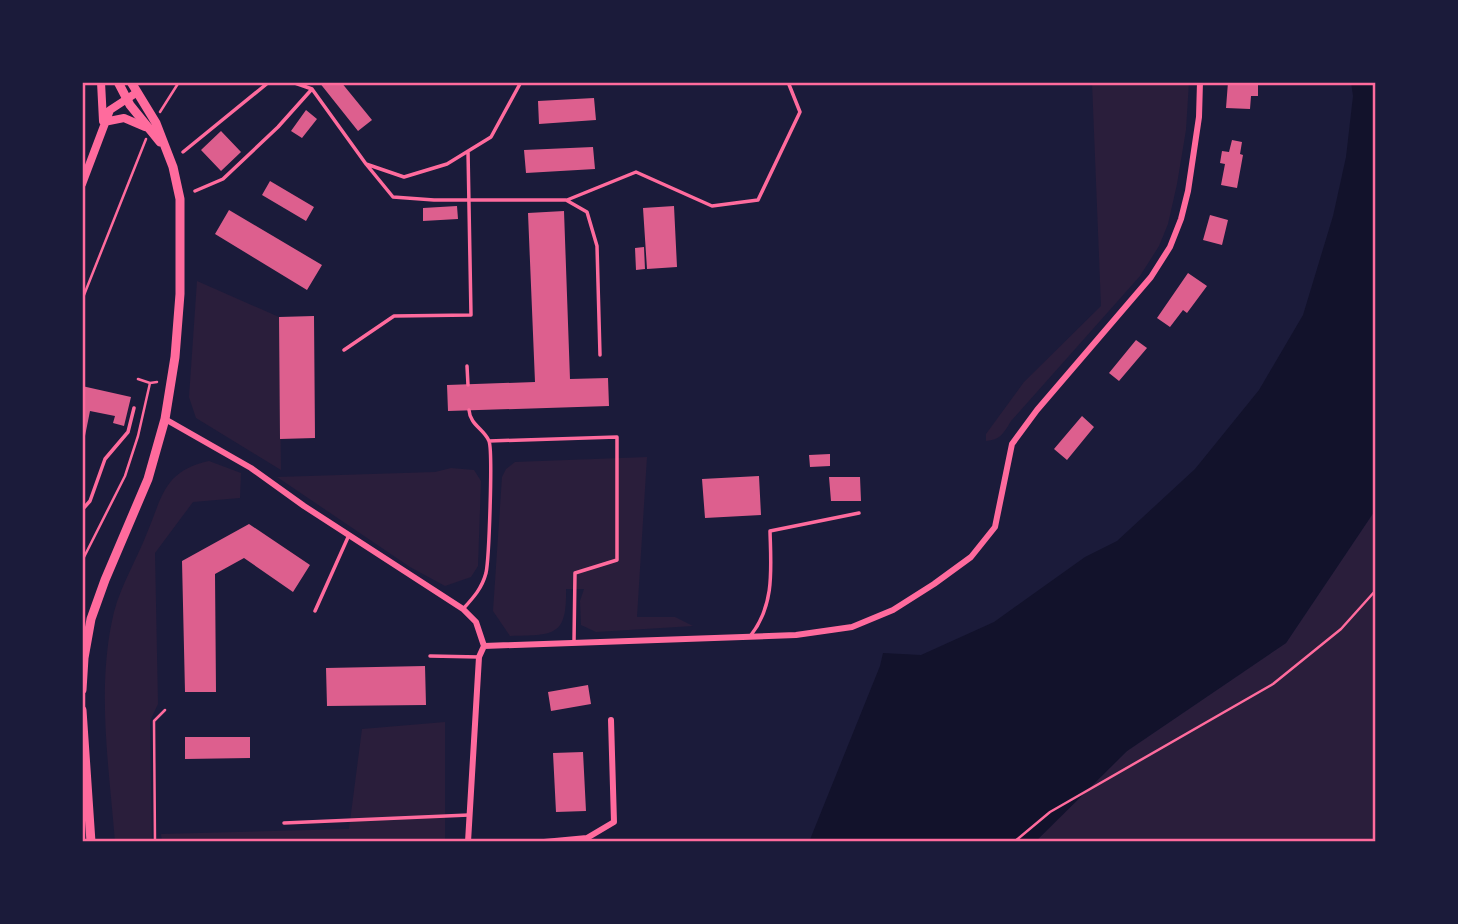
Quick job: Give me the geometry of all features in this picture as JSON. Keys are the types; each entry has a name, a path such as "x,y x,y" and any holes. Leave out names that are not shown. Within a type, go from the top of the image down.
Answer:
{"main road":[{"path":"118,82 145,127 163,146"},
{"path":"82,690 91,619 148,479 165,419 176,344 180,199 173,167 156,123 131,82"},
{"path":"82,710 91,842"}],"street":[{"path":"101,82 103,122"},
{"path":"484,646 796,635 852,627 893,610 971,556 995,527 1012,444 1037,410 1151,277 1170,247 1188,191 1199,117 1199,82"},
{"path":"82,184 103,122 110,110 136,93"},
{"path":"103,122 124,118 145,127"},
{"path":"165,419 251,468 304,506 463,609 476,622 484,646 479,657 468,842"},
{"path":"544,842 587,838 614,822 611,720"}],"lane":[{"path":"183,152 269,82"},
{"path":"293,82 312,89 393,197 469,201 566,201 636,172 712,206 758,200 800,112 788,82"},
{"path":"366,164 404,177 447,164 491,137 521,82"},
{"path":"195,191 223,179 278,127 312,89"},
{"path":"344,350 394,316 471,315 468,151"},
{"path":"566,201 587,212 597,246 600,355"},
{"path":"467,366 468,385"},
{"path":"82,510 89,500 105,459 128,432 134,408"},
{"path":"463,609 479,593 486,571 490,474 489,441 469,418 469,410"},
{"path":"489,441 617,437 617,560 575,573 574,644"},
{"path":"750,636 762,621 770,598 769,531 859,513"},
{"path":"315,611 349,535"},
{"path":"430,656 479,657"},
{"path":"284,823 469,815"}],"path":[{"path":"82,300 133,169"},
{"path":"138,379 157,382"},
{"path":"82,561 125,476 138,436 150,383"},
{"path":"1014,842 1050,812 1273,684 1341,629 1376,590"},
{"path":"155,842 154,721 165,710"}],"shaded area":[{"path":"1092,82 1189,82 1186,130 1168,224 1159,246 1140,276 1001,435 986,441 986,434 1024,382 1101,306"},
{"path":"1351,82 1376,82 1376,509 1286,643 1127,751 1035,842 809,842 883,653 921,655 994,622 1085,557 1117,541 1195,469 1259,390 1303,315 1333,216 1346,157 1353,96"},
{"path":"197,281 279,317 281,470 196,418 189,397"},
{"path":"647,457 637,617 675,617 693,626 596,632 581,625 580,601 584,589 566,589 564,616 555,630 537,635 510,636 493,611 502,477 506,469 515,462"},
{"path":"209,461 241,473 240,498 193,502 155,553 158,704 150,721 152,842 115,842 105,727 106,669 114,612 167,486 183,471"},
{"path":"451,468 474,470 481,481 478,566 471,577 445,586 410,567 277,477 435,472"},
{"path":"1376,509 1376,842 1035,842 1127,751 1286,643"},
{"path":"445,722 445,842 162,842 161,834 349,829 362,729"}],"building":[{"path":"319,82 341,82 372,120 358,131"},
{"path":"1228,82 1258,82 1258,96 1251,96 1250,109 1226,108"},
{"path":"594,98 596,120 539,124 538,101"},
{"path":"306,110 317,119 302,138 291,131"},
{"path":"221,131 241,152 221,171 201,150"},
{"path":"1232,140 1242,142 1240,154 1243,155 1237,188 1221,185 1225,164 1220,163 1222,151 1229,152"},
{"path":"593,147 595,169 526,173 524,150"},
{"path":"270,181 314,207 306,221 262,195"},
{"path":"457,206 458,219 423,221 423,208"},
{"path":"674,206 677,267 647,269 643,208"},
{"path":"229,210 322,265 307,290 215,234"},
{"path":"564,211 570,379 608,378 609,406 448,411 447,385 535,382 528,213"},
{"path":"1210,215 1228,220 1222,245 1203,240"},
{"path":"644,247 645,269 636,270 635,248"},
{"path":"1188,273 1207,286 1187,313 1183,310 1170,327 1157,318"},
{"path":"314,316 315,438 280,439 279,317"},
{"path":"1136,340 1147,348 1119,381 1109,373"},
{"path":"82,386 131,397 124,426 113,423 115,416 90,411 85,436 82,436"},
{"path":"1082,416 1094,427 1067,460 1054,449"},
{"path":"830,454 830,466 810,467 809,455"},
{"path":"759,476 761,515 705,518 702,479"},
{"path":"829,477 860,477 861,501 831,501"},
{"path":"249,524 310,565 293,592 244,558 215,574 216,692 185,692 182,561"},
{"path":"425,666 426,705 327,706 326,668"},
{"path":"588,685 591,704 551,711 548,692"},
{"path":"185,737 250,737 250,758 185,759"},
{"path":"583,752 586,811 556,812 553,753"}]}
